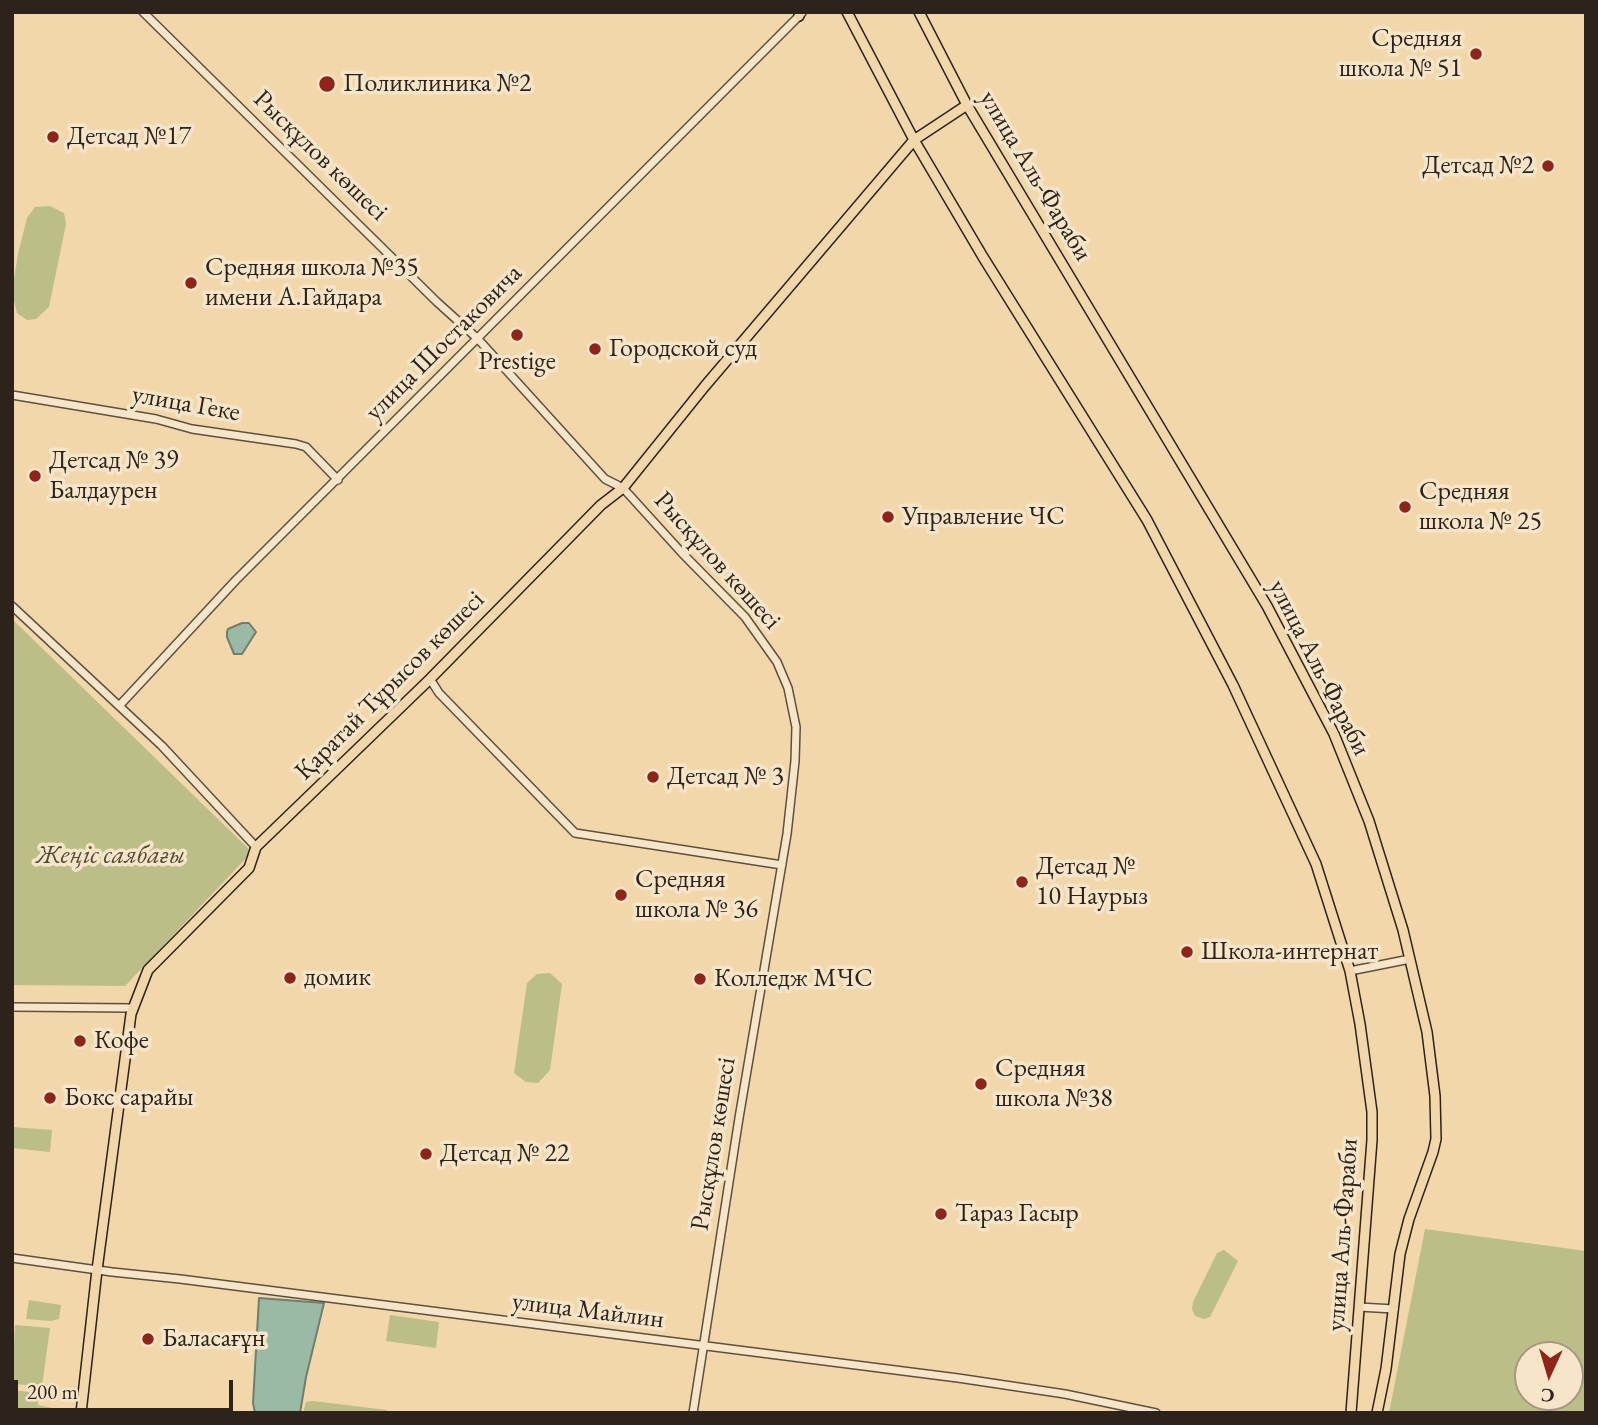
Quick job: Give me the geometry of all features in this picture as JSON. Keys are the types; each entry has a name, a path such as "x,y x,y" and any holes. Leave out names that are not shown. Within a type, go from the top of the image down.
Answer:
{"main road":[{"name":"улица Аль-Фараби","path":"846,12 914,140 994,277 1147,520 1233,685 1316,864 1350,971 1372,1112 1351,1413"},
{"name":"улица Аль-Фараби","path":"919,12 967,105 1261,596 1335,734 1369,821 1403,930 1428,1043 1435,1096 1436,1139 1400,1254 1387,1369 1377,1413"},
{"name":"Қаратай Тұрысов көшесі","path":"81,1413 97,1270 133,1009 148,970 248,868 256,848 430,679 601,505 623,488 705,386 914,140 967,105"}],"street":[{"name":"Рысқұлов көшесі","path":"143,12 437,302 478,339 605,479 623,488 745,617 777,662 788,688 796,727 795,761 782,865 693,1413"},
{"name":"улица Шостаковича","path":"119,706 236,580 800,13"},
{"name":"улица Геке","path":"12,395 156,419 192,429 296,444 306,447 338,480"},
{"path":"12,606 162,746 256,848"},
{"path":"430,679 439,693 575,834 782,865"},
{"path":"1350,971 1410,959"},
{"path":"12,1007 133,1009"},
{"name":"улица Майлин","path":"12,1258 958,1378 1065,1394 1156,1413"},
{"path":"1359,1307 1394,1309"}],"green space":[{"path":"50,206 64,213 66,224 49,307 36,319 27,320 17,313 12,292 18,254 27,218 35,207"},
{"name":"Жеңіс саябағы","path":"12,619 252,852 125,986 12,985"},
{"path":"550,973 562,984 550,1070 538,1083 526,1082 514,1073 527,983 537,974"},
{"path":"12,1127 52,1130 50,1152 12,1148"},
{"path":"1425,1229 1586,1251 1586,1413 1389,1413"},
{"path":"1224,1250 1238,1261 1210,1317 1204,1319 1195,1316 1193,1302 1217,1253"},
{"path":"29,1300 61,1305 59,1319 26,1319"},
{"path":"390,1315 439,1322 436,1348 386,1341"},
{"path":"15,1325 50,1328 42,1386 12,1384"},
{"path":"12,1390 38,1393 38,1405 57,1409 57,1413 12,1413"},
{"path":"306,1402 387,1410 387,1413 303,1413"}],"shaded area":[{"path":"242,623 249,623 256,632 242,654 234,654 227,632"},
{"path":"259,1298 324,1303 300,1413 255,1413 253,1403"}],"place":[{"name":"Средняя школа № 51","path":"1476,54"},
{"name":"Поликлиника №2","path":"327,84"},
{"name":"Детсад №17","path":"53,137"},
{"name":"Детсад №2","path":"1548,166"},
{"name":"Средняя школа №35 имени А.Гайдара","path":"191,283"},
{"name":"Prestige","path":"517,335"},
{"name":"Городской суд","path":"595,349"},
{"name":"Детсад № 39 Балдаурен","path":"35,476"},
{"name":"Средняя школа № 25","path":"1405,507"},
{"name":"Управление ЧС","path":"888,517"},
{"name":"Детсад № 3","path":"653,777"},
{"name":"Детсад № 10 Наурыз","path":"1022,882"},
{"name":"Средняя школа № 36","path":"621,895"},
{"name":"Школа-интернат","path":"1187,952"},
{"name":"домик","path":"290,978"},
{"name":"Колледж МЧС","path":"700,979"},
{"name":"Кофе","path":"80,1041"},
{"name":"Средняя школа №38","path":"981,1084"},
{"name":"Бокс сарайы","path":"50,1098"},
{"name":"Детсад № 22","path":"426,1154"},
{"name":"Тараз Гасыр","path":"941,1214"},
{"name":"Баласағұн","path":"148,1339"}]}
